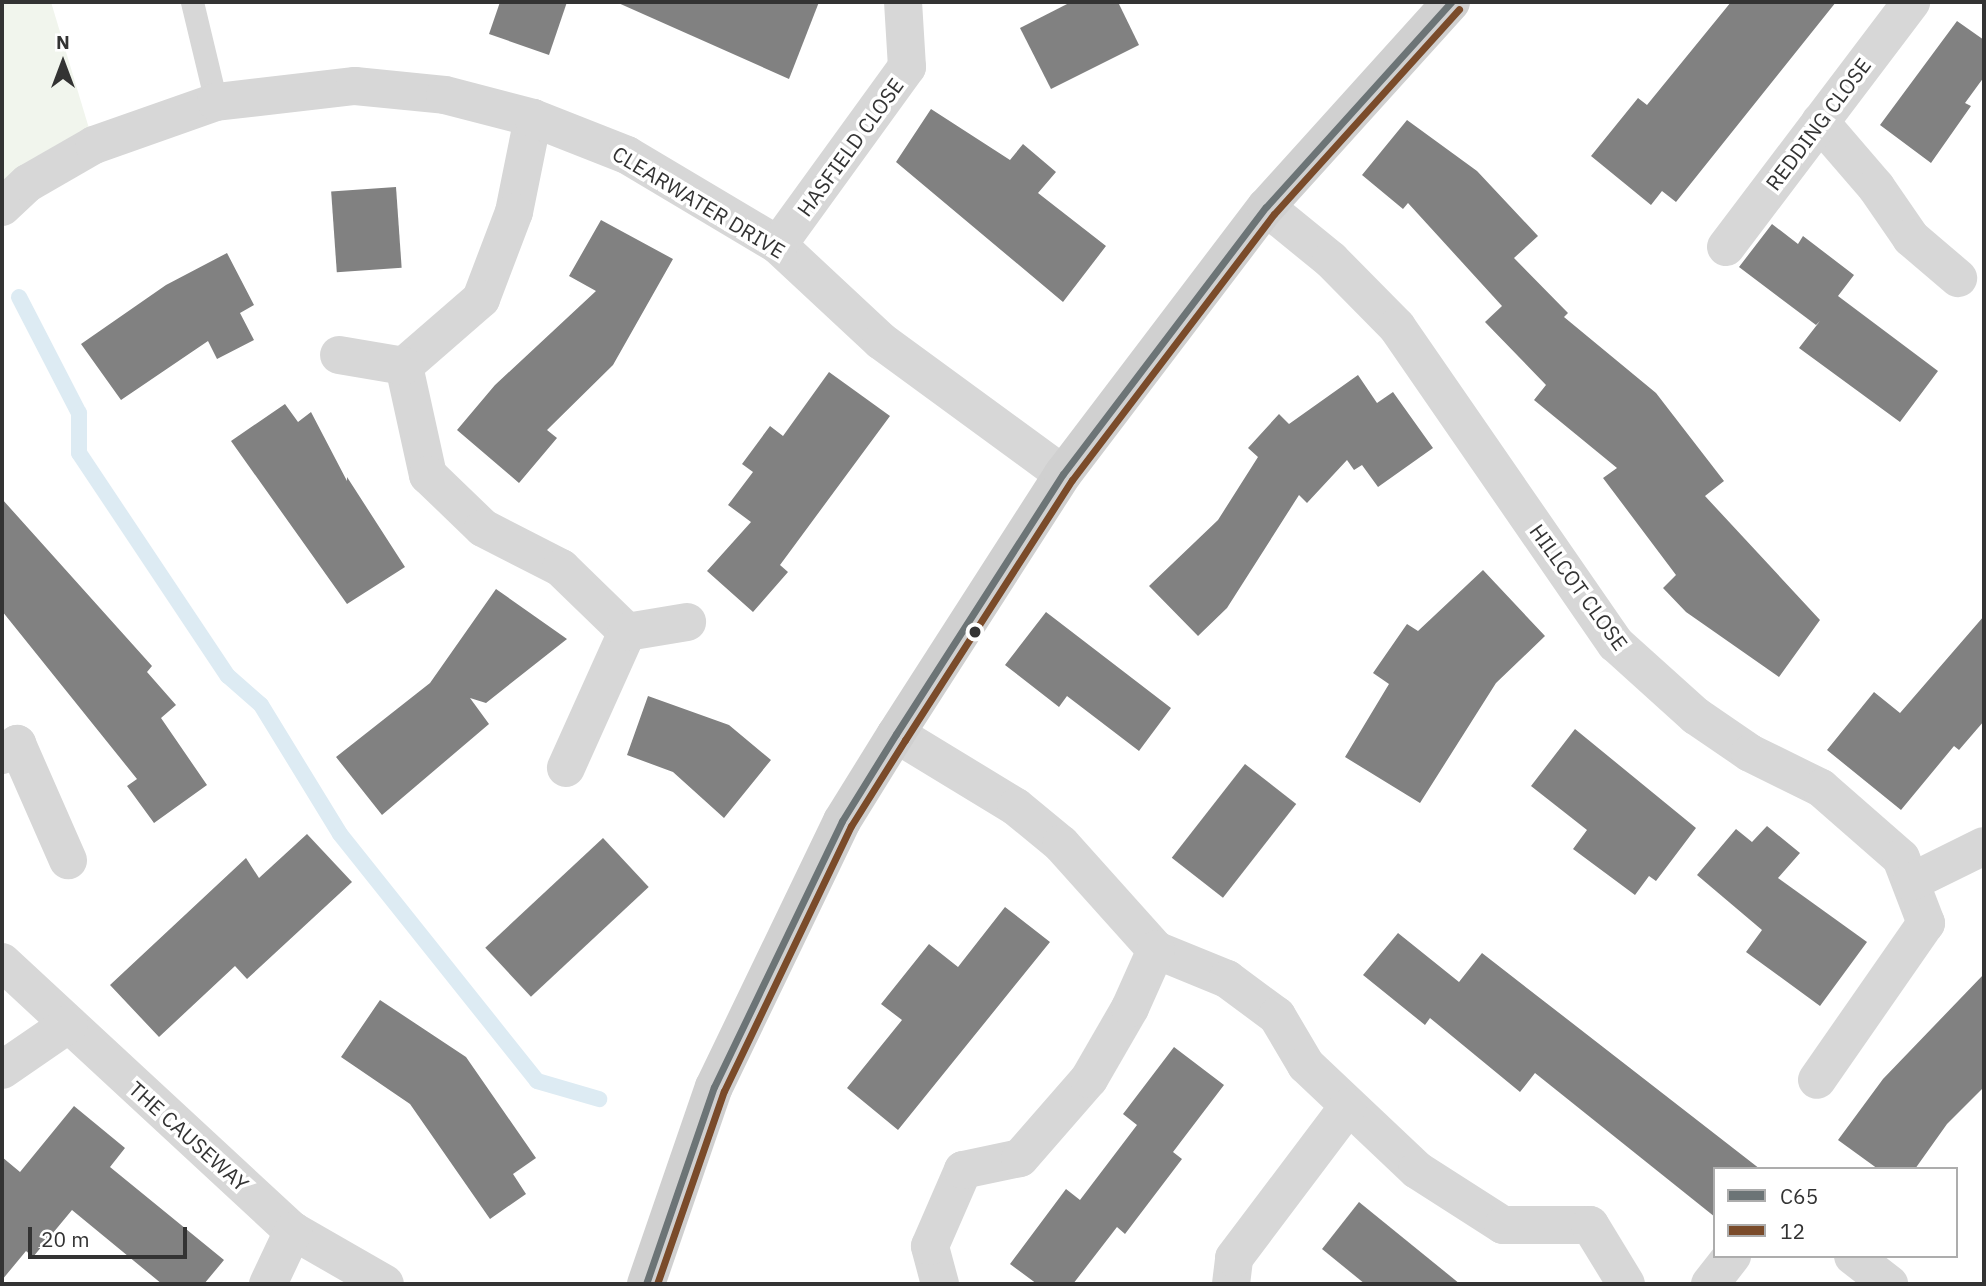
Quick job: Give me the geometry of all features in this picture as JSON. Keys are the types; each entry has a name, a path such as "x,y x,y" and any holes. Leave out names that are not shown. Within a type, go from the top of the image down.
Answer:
{"street":[{"name":"HASFIELD CLOSE","path":"778,245 907,67 903,2"},
{"path":"646,1284 714,1087 836,832 896,734 1063,474 1266,207 1451,2"},
{"name":"REDDING CLOSE","path":"1726,247 1911,2"},
{"name":"CLEARWATER DRIVE","path":"2,207 28,183 94,145 216,102 355,86 445,95 533,118 627,155 778,245 881,341 1063,474"},
{"path":"404,366 481,299 514,212 533,118"},
{"path":"1820,121 1911,238 1958,278"},
{"name":"HILLCOT CLOSE","path":"1266,207 1331,260 1397,327 1616,644 1696,716 1750,753 1821,788 1901,858 1926,923 1817,1080"},
{"path":"340,355 404,366"},
{"path":"404,366 428,475 483,527 561,568 627,632"},
{"path":"627,632 687,622"},
{"path":"566,768 627,632"},
{"path":"896,734 1016,807 1052,837 1156,950 1227,979 1277,1016 1306,1065 1347,1108 1417,1170 1503,1224 1590,1224 1626,1284"},
{"path":"2,755 17,744 68,860"},
{"path":"1911,882 1984,846"},
{"path":"940,1284 930,1246 963,1170 1020,1158 1089,1079 1130,1008 1156,950"},
{"name":"THE CAUSEWAY","path":"2,962 293,1231 385,1284"},
{"path":"2,1070 69,1024"},
{"path":"1231,1284 1234,1258 1347,1108"},
{"path":"268,1284 293,1231"},
{"path":"1710,1284 1730,1258"},
{"path":"1856,1258 1889,1284"}],"lane":[{"path":"192,2 216,102"}],"shaded area":[{"path":"2,2 51,2 94,145 2,212"}],"building":[{"path":"500,2 567,2 549,55 489,34"},
{"path":"616,2 819,2 789,79"},
{"path":"1071,2 1118,2 1139,45 1051,89 1020,28"},
{"path":"1731,2 1836,2 1676,202 1662,191 1651,205 1591,156 1638,98 1647,105"},
{"path":"1957,21 1984,40 1984,77 1965,103 1971,106 1931,163 1880,125"},
{"path":"931,109 1010,160 1023,144 1056,172 1038,193 1106,246 1063,302 896,162"},
{"path":"1407,120 1477,171 1538,236 1514,258 1568,313 1564,317 1656,393 1724,481 1705,496 1820,620 1779,677 1686,612 1663,588 1676,575 1603,478 1617,468 1534,400 1546,385 1485,322 1502,306 1408,203 1403,209 1362,175"},
{"path":"396,187 402,268 337,272 331,192"},
{"path":"601,220 673,259 613,365 547,430 557,438 519,483 457,430 495,385 596,291 569,276"},
{"path":"1772,224 1798,244 1803,236 1854,275 1838,296 1938,371 1900,422 1799,348 1820,321 1816,325 1739,267"},
{"path":"227,253 254,305 240,313 254,340 217,359 208,341 121,400 81,344 166,285"},
{"path":"829,372 890,416 780,565 788,572 753,612 707,571 751,522 728,505 753,472 742,464 770,426 783,436"},
{"path":"1358,375 1377,403 1393,392 1433,448 1378,487 1362,465 1354,470 1347,460 1307,503 1299,495 1227,608 1198,636 1149,586 1218,520 1258,457 1248,448 1279,414 1289,424"},
{"path":"285,404 298,422 311,412 347,481 347,477 405,567 347,604 231,441"},
{"path":"2,499 152,666 147,672 176,705 161,718 207,785 154,823 127,786 137,779 2,611"},
{"path":"1483,570 1545,636 1496,683 1420,803 1345,757 1389,684 1373,673 1407,624 1418,631"},
{"path":"496,589 567,639 486,703 470,698 489,724 382,815 336,757 430,683"},
{"path":"1046,612 1171,708 1139,751 1067,696 1059,707 1005,665"},
{"path":"1984,616 1984,721 1959,750 1954,746 1901,810 1827,750 1874,692 1900,713"},
{"path":"648,696 729,725 771,760 724,818 673,772 627,755"},
{"path":"1575,729 1696,828 1656,881 1649,876 1635,895 1573,849 1587,830 1531,786"},
{"path":"1245,764 1296,804 1223,898 1172,858"},
{"path":"1767,826 1800,853 1778,878 1867,942 1820,1006 1746,952 1762,930 1697,875 1736,829 1752,842"},
{"path":"307,834 352,882 247,979 235,966 159,1037 110,985 246,858 259,878"},
{"path":"603,838 649,887 531,997 485,948"},
{"path":"1005,907 1050,942 898,1130 847,1088 902,1020 881,1004 929,944 958,967"},
{"path":"1398,933 1459,982 1482,953 1757,1167 1713,1167 1713,1215 1535,1073 1520,1092 1430,1018 1425,1025 1363,975"},
{"path":"1984,974 1984,1087 1947,1124 1916,1167 1875,1167 1838,1140 1883,1079"},
{"path":"380,1000 466,1057 536,1158 513,1174 526,1194 490,1219 410,1104 341,1057"},
{"path":"1174,1047 1224,1085 1173,1152 1182,1159 1125,1234 1117,1227 1073,1284 1037,1284 1010,1264 1066,1189 1080,1200 1137,1125 1123,1114"},
{"path":"74,1106 125,1148 110,1167 224,1260 204,1284 162,1284 72,1210 33,1257 26,1251 2,1280 2,1157 20,1172"},
{"path":"1359,1202 1460,1284 1365,1284 1322,1249"}],"waterway":[{"path":"19,297 79,413 79,453 228,676 261,705 340,834 537,1081 599,1099"}],"transit line":[{"name":"C65","path":"646,1284 714,1087 842,821 896,734 1063,474 1266,207 1451,2"},
{"name":"12","path":"657,1284 724,1091 851,826 905,740 1072,480 1274,214 1459,9"}]}
